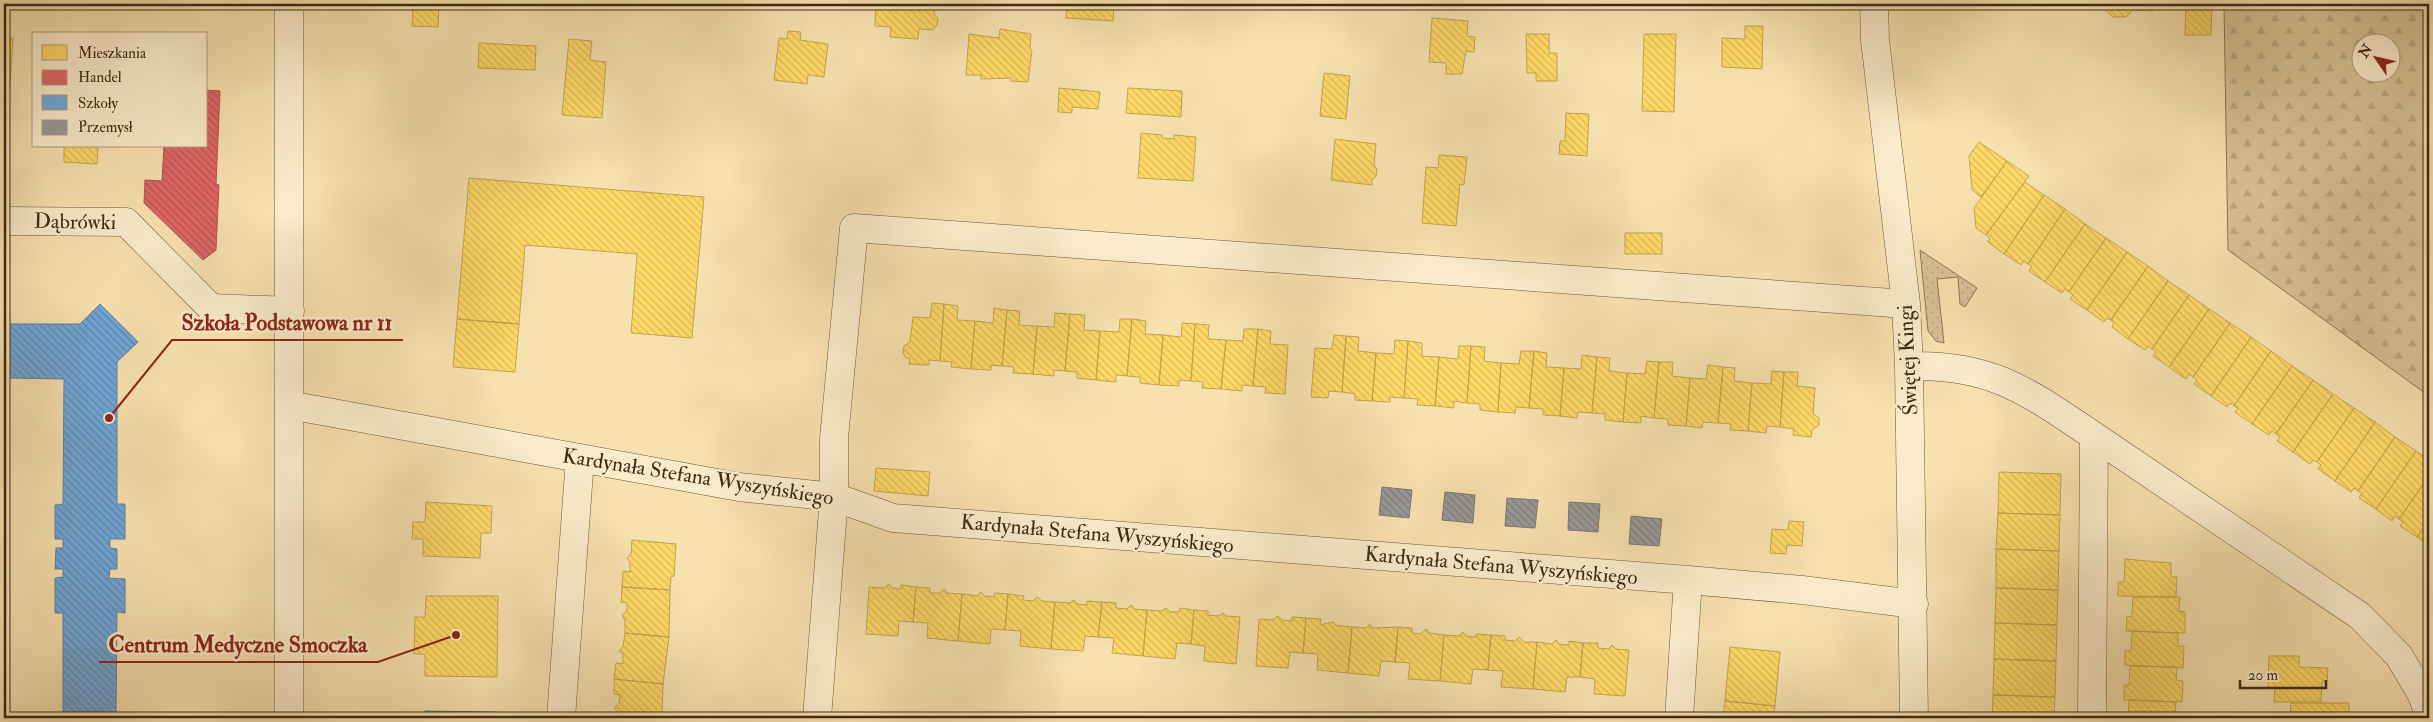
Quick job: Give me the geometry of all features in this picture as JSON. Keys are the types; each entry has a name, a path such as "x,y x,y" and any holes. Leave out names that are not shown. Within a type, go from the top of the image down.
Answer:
{"street":[{"path":"289,4 290,718"},
{"name":"Świętej Kingi","path":"1874,4 1875,40 1906,304 1914,604 1914,718"},
{"name":"Dąbrówki","path":"4,221 126,222 212,308 290,311"},
{"path":"816,718 834,497 834,438 854,228 1906,304"},
{"path":"1909,366 1958,367 1991,376 2019,388 2094,436 2360,616 2399,656 2422,695 2429,716"},
{"name":"Kardynała Stefana Wyszyńskiego","path":"289,405 739,487 834,497 893,518 1688,580 1914,604"},
{"path":"2092,718 2094,436"},
{"path":"562,718 580,458"},
{"path":"1679,718 1688,580"}],"green space":[{"path":"2224,4 2429,4 2429,396 2228,250"},
{"path":"1920,250 1977,288 1965,307 1960,304 1958,277 1937,279 1944,343 1936,341 1928,331"}],"building: Mieszkania":[{"path":"4,4 10,4 7,28 4,28"},
{"path":"413,4 439,4 438,27 412,26"},
{"path":"876,4 935,4 934,14 938,19 937,25 933,30 919,29 918,39 890,37 891,27 875,26"},
{"path":"1067,4 1114,4 1113,21 1066,18"},
{"path":"1150,4 1172,4 1172,7 1149,6"},
{"path":"2103,4 2153,4 2153,11 2133,10 2126,17 2113,17 2103,8"},
{"path":"2186,4 2212,4 2211,35 2185,35"},
{"path":"1432,18 1468,21 1467,36 1475,37 1474,52 1466,51 1462,74 1446,74 1446,63 1429,62"},
{"path":"1745,26 1763,26 1762,69 1722,67 1722,38 1745,39"},
{"path":"1000,29 1031,34 1030,49 1032,50 1028,82 1011,81 1011,78 981,79 981,75 966,75 969,34 999,38"},
{"path":"788,31 801,32 800,40 828,44 824,77 808,75 807,84 774,80 779,38 787,39"},
{"path":"1526,34 1549,34 1549,53 1557,53 1557,81 1536,81 1536,73 1527,73"},
{"path":"1644,34 1676,34 1674,112 1642,111"},
{"path":"4,38 13,38 11,71 4,70"},
{"path":"569,39 592,41 590,60 606,62 602,118 562,115"},
{"path":"479,43 536,46 535,70 478,68"},
{"path":"4,70 11,71 8,107 4,106"},
{"path":"1324,73 1350,76 1346,119 1320,116"},
{"path":"1059,88 1100,92 1098,109 1072,107 1072,113 1058,112"},
{"path":"1128,88 1182,91 1181,117 1126,113"},
{"path":"1566,113 1589,114 1587,156 1559,154 1560,141 1565,141"},
{"path":"1141,133 1162,135 1162,138 1174,139 1174,135 1196,137 1193,181 1138,178"},
{"path":"1335,139 1376,144 1374,165 1377,169 1372,185 1331,180"},
{"path":"1979,142 2007,161 1981,197 1972,190 1969,156"},
{"path":"64,148 98,148 97,164 64,162"},
{"path":"1439,155 1467,157 1464,185 1460,184 1456,226 1422,223 1426,167 1438,168"},
{"path":"2007,161 2029,176 1986,235 1976,228 1974,208"},
{"path":"469,178 704,197 692,338 631,333 637,254 525,245 519,324 457,319"},
{"path":"2025,182 2044,195 2004,254 1988,242 1990,238 1986,235"},
{"path":"2044,195 2065,209 2028,264 2024,261 2021,265 2004,254"},
{"path":"2065,209 2085,224 2045,282 2029,271 2032,266 2028,264"},
{"path":"2085,224 2106,238 2069,292 2065,289 2062,293 2045,282"},
{"path":"1625,233 1662,233 1662,254 1625,254"},
{"path":"2106,238 2127,252 2087,310 2070,299 2073,295 2069,292"},
{"path":"2127,252 2148,266 2111,320 2107,318 2104,322 2087,310"},
{"path":"2148,266 2168,281 2128,339 2112,327 2114,323 2111,320"},
{"path":"2168,281 2189,295 2152,349 2148,346 2145,350 2128,339"},
{"path":"2189,295 2209,309 2169,367 2153,356 2156,352 2152,349"},
{"path":"932,303 944,304 940,361 929,360 929,365 909,364 910,358 906,358 903,353 904,346 910,342 913,317 930,318"},
{"path":"944,304 958,306 957,320 975,321 971,369 951,367 952,362 940,361"},
{"path":"994,308 1007,310 1002,366 991,365 991,370 971,369 975,321 993,323"},
{"path":"2209,309 2230,323 2193,377 2189,374 2186,379 2169,367"},
{"path":"1007,310 1020,311 1019,325 1037,326 1033,374 1013,373 1014,367 1002,366"},
{"path":"1055,313 1070,314 1065,371 1054,370 1054,376 1033,374 1037,326 1054,327"},
{"path":"1070,314 1085,315 1084,330 1100,331 1096,380 1077,378 1077,372 1065,371"},
{"path":"457,319 519,324 515,372 453,367"},
{"path":"1120,319 1132,319 1127,376 1116,375 1116,382 1096,380 1100,331 1119,332"},
{"path":"1132,319 1146,321 1145,334 1163,335 1159,385 1140,383 1140,377 1127,376"},
{"path":"1182,323 1195,324 1191,381 1179,380 1179,386 1159,385 1163,335 1181,337"},
{"path":"2230,323 2251,337 2211,396 2194,384 2197,380 2193,377"},
{"path":"1195,324 1209,325 1208,339 1226,340 1221,389 1202,388 1203,382 1191,381"},
{"path":"1244,329 1258,329 1253,386 1242,385 1242,391 1221,389 1226,340 1243,341"},
{"path":"1258,329 1271,331 1270,344 1288,345 1285,394 1265,393 1266,387 1253,386"},
{"path":"1334,335 1346,336 1342,392 1329,391 1328,398 1311,397 1315,348 1332,349"},
{"path":"1346,336 1359,337 1358,351 1376,353 1372,401 1355,400 1355,394 1342,392"},
{"path":"2251,337 2271,351 2234,406 2230,403 2227,407 2211,396"},
{"path":"1395,340 1408,341 1404,398 1390,397 1390,402 1372,401 1376,353 1394,354"},
{"path":"1408,341 1422,343 1422,356 1439,357 1435,406 1417,405 1418,399 1404,398"},
{"path":"1459,346 1471,346 1467,403 1454,401 1454,408 1435,406 1439,357 1458,359"},
{"path":"1471,346 1485,347 1484,361 1501,363 1498,412 1480,410 1480,404 1467,403"},
{"path":"1521,351 1534,351 1529,408 1516,407 1515,413 1498,412 1501,363 1519,364"},
{"path":"1534,351 1547,353 1546,367 1564,368 1560,416 1543,415 1543,409 1529,408"},
{"path":"2271,351 2292,366 2252,424 2235,412 2238,408 2234,406"},
{"path":"1582,355 1597,357 1592,413 1578,412 1577,418 1560,416 1564,368 1581,369"},
{"path":"1597,357 1610,358 1609,371 1627,373 1623,422 1605,420 1605,414 1592,413"},
{"path":"1647,361 1659,362 1654,418 1641,416 1641,423 1623,422 1627,373 1645,374"},
{"path":"1659,362 1673,362 1672,376 1690,378 1686,426 1668,425 1668,419 1654,418"},
{"path":"1708,365 1723,367 1718,423 1703,422 1702,428 1686,426 1690,378 1706,379"},
{"path":"2292,366 2313,380 2276,434 2272,431 2269,435 2252,424"},
{"path":"1723,367 1735,368 1734,381 1752,383 1748,431 1730,430 1731,424 1718,423"},
{"path":"1772,371 1784,372 1780,427 1767,426 1766,433 1748,431 1752,383 1771,384"},
{"path":"1784,372 1798,372 1797,386 1815,388 1813,414 1819,418 1819,425 1812,430 1811,437 1793,435 1794,429 1780,427"},
{"path":"2313,380 2333,394 2293,452 2277,441 2280,437 2276,434"},
{"path":"2333,394 2354,408 2317,462 2313,460 2310,464 2293,452"},
{"path":"2354,408 2375,422 2335,481 2318,469 2321,465 2317,462"},
{"path":"2375,422 2395,437 2358,491 2354,488 2351,492 2335,481"},
{"path":"2395,437 2416,451 2376,509 2359,498 2362,493 2358,491"},
{"path":"2416,451 2429,460 2429,476 2399,519 2395,516 2392,521 2376,509"},
{"path":"876,468 930,472 928,496 874,491"},
{"path":"1999,472 2061,474 2060,515 1998,513"},
{"path":"2429,476 2429,520 2417,537 2400,526 2403,522 2399,519"},
{"path":"426,502 492,506 491,533 481,533 480,558 423,556 423,539 412,539 413,522 425,522"},
{"path":"1998,513 2060,515 2059,551 1996,549"},
{"path":"2429,520 2429,546 2417,537"},
{"path":"1789,521 1804,522 1802,546 1787,545 1786,554 1770,553 1772,529 1788,530"},
{"path":"632,540 676,544 674,576 671,577 670,590 622,587 623,571 630,572 630,562 627,558 631,554"},
{"path":"1996,549 2059,551 2058,590 1996,588"},
{"path":"2125,559 2171,563 2171,577 2177,577 2176,597 2118,596 2118,582 2124,582"},
{"path":"889,584 892,588 901,589 901,585 916,587 913,622 899,621 898,636 866,634 869,587 884,588"},
{"path":"622,587 670,590 669,637 625,633 625,620 622,615 627,611 627,603 621,602"},
{"path":"916,587 930,588 930,593 940,593 944,589 947,593 962,594 958,641 927,638 928,623 913,622"},
{"path":"1996,588 2058,590 2057,625 1995,623"},
{"path":"981,592 984,596 994,597 994,593 1008,594 1005,630 991,629 990,644 958,641 962,594 977,596"},
{"path":"1008,594 1024,596 1023,600 1033,601 1037,597 1042,601 1055,602 1051,649 1020,646 1021,631 1005,630"},
{"path":"426,596 498,596 497,677 425,676 425,654 414,654 415,617 425,617"},
{"path":"2133,597 2180,597 2179,611 2185,612 2185,633 2126,631 2127,616 2132,617"},
{"path":"1074,600 1077,604 1087,605 1087,601 1102,602 1098,637 1085,636 1083,651 1051,649 1055,602 1070,603"},
{"path":"1102,602 1116,603 1116,608 1127,609 1131,605 1134,609 1147,610 1143,656 1112,653 1114,638 1098,637"},
{"path":"1166,608 1170,612 1179,612 1180,608 1194,610 1191,644 1177,643 1175,659 1143,656 1147,610 1162,611"},
{"path":"1194,610 1208,611 1208,615 1219,616 1223,613 1226,616 1240,617 1236,664 1204,661 1205,646 1191,644"},
{"path":"1278,616 1282,620 1292,621 1292,617 1306,618 1303,653 1290,652 1288,668 1256,666 1259,619 1273,620"},
{"path":"1306,618 1321,619 1320,625 1333,622 1335,625 1352,627 1348,673 1317,670 1318,654 1303,653"},
{"path":"1995,623 2057,625 2056,661 1994,659"},
{"path":"1370,624 1373,628 1398,627 1395,662 1381,661 1379,676 1348,673 1352,627 1366,628"},
{"path":"1398,627 1412,628 1412,633 1421,634 1426,629 1429,633 1444,635 1440,681 1408,679 1410,663 1395,662"},
{"path":"2132,631 2178,633 2178,646 2184,646 2183,668 2125,665 2125,651 2131,651"},
{"path":"1463,632 1466,636 1476,637 1476,634 1491,635 1488,670 1473,669 1471,684 1440,681 1444,635 1459,636"},
{"path":"625,633 669,637 663,684 614,679 616,663 623,664 623,654 619,651 623,646"},
{"path":"1491,635 1505,636 1505,640 1515,641 1519,637 1524,642 1537,642 1533,689 1501,687 1503,671 1488,670"},
{"path":"1556,640 1559,644 1569,645 1569,641 1583,643 1580,677 1567,677 1565,692 1533,689 1537,642 1552,644"},
{"path":"1583,643 1598,643 1598,648 1609,649 1612,645 1616,649 1629,650 1625,696 1594,694 1595,679 1580,677"},
{"path":"1730,647 1780,652 1775,706 1725,701"},
{"path":"2269,656 2299,656 2299,667 2328,668 2327,682 2322,682 2321,702 2274,702 2275,688 2268,688"},
{"path":"1994,659 2056,661 2055,697 1993,695"},
{"path":"2130,666 2177,667 2176,680 2183,681 2182,702 2124,700 2124,685 2129,685"},
{"path":"614,679 663,684 662,718 618,718 618,712 614,708 619,703 620,695 614,694"},
{"path":"1993,695 2055,697 2054,718 1992,718"},
{"path":"2129,700 2176,702 2175,714 2182,714 2181,718 2128,718"},
{"path":"1725,701 1775,706 1773,718 1723,717"},
{"path":"2291,703 2349,703 2349,718 2290,718"}],"building: Handel":[{"path":"208,90 220,91 216,184 219,185 216,250 203,260 144,203 145,180 162,181 164,148 208,148"}],"building: Szkoły":[{"path":"100,304 138,342 117,362 117,504 125,504 125,539 110,539 110,548 117,549 117,569 110,569 109,578 125,579 125,613 117,612 116,718 63,718 63,613 55,613 55,578 63,577 63,569 55,569 56,548 63,548 63,539 55,539 55,505 63,504 64,379 9,378 9,425 4,425 4,324 80,324"},
{"path":"4,692 8,692 8,718 4,718"},
{"path":"425,711 496,712 496,718 425,718"}],"building: Przemysł":[{"path":"1382,487 1412,490 1409,518 1379,515"},
{"path":"1445,492 1475,495 1473,523 1442,520"},
{"path":"1507,498 1538,500 1535,528 1505,526"},
{"path":"1569,502 1600,504 1598,532 1568,530"},
{"path":"1631,516 1662,519 1659,546 1629,544"}],"place":[{"name":"Szkoła Podstawowa nr 11","path":"109,418"},
{"name":"Centrum Medyczne Smoczka","path":"456,635"}]}
